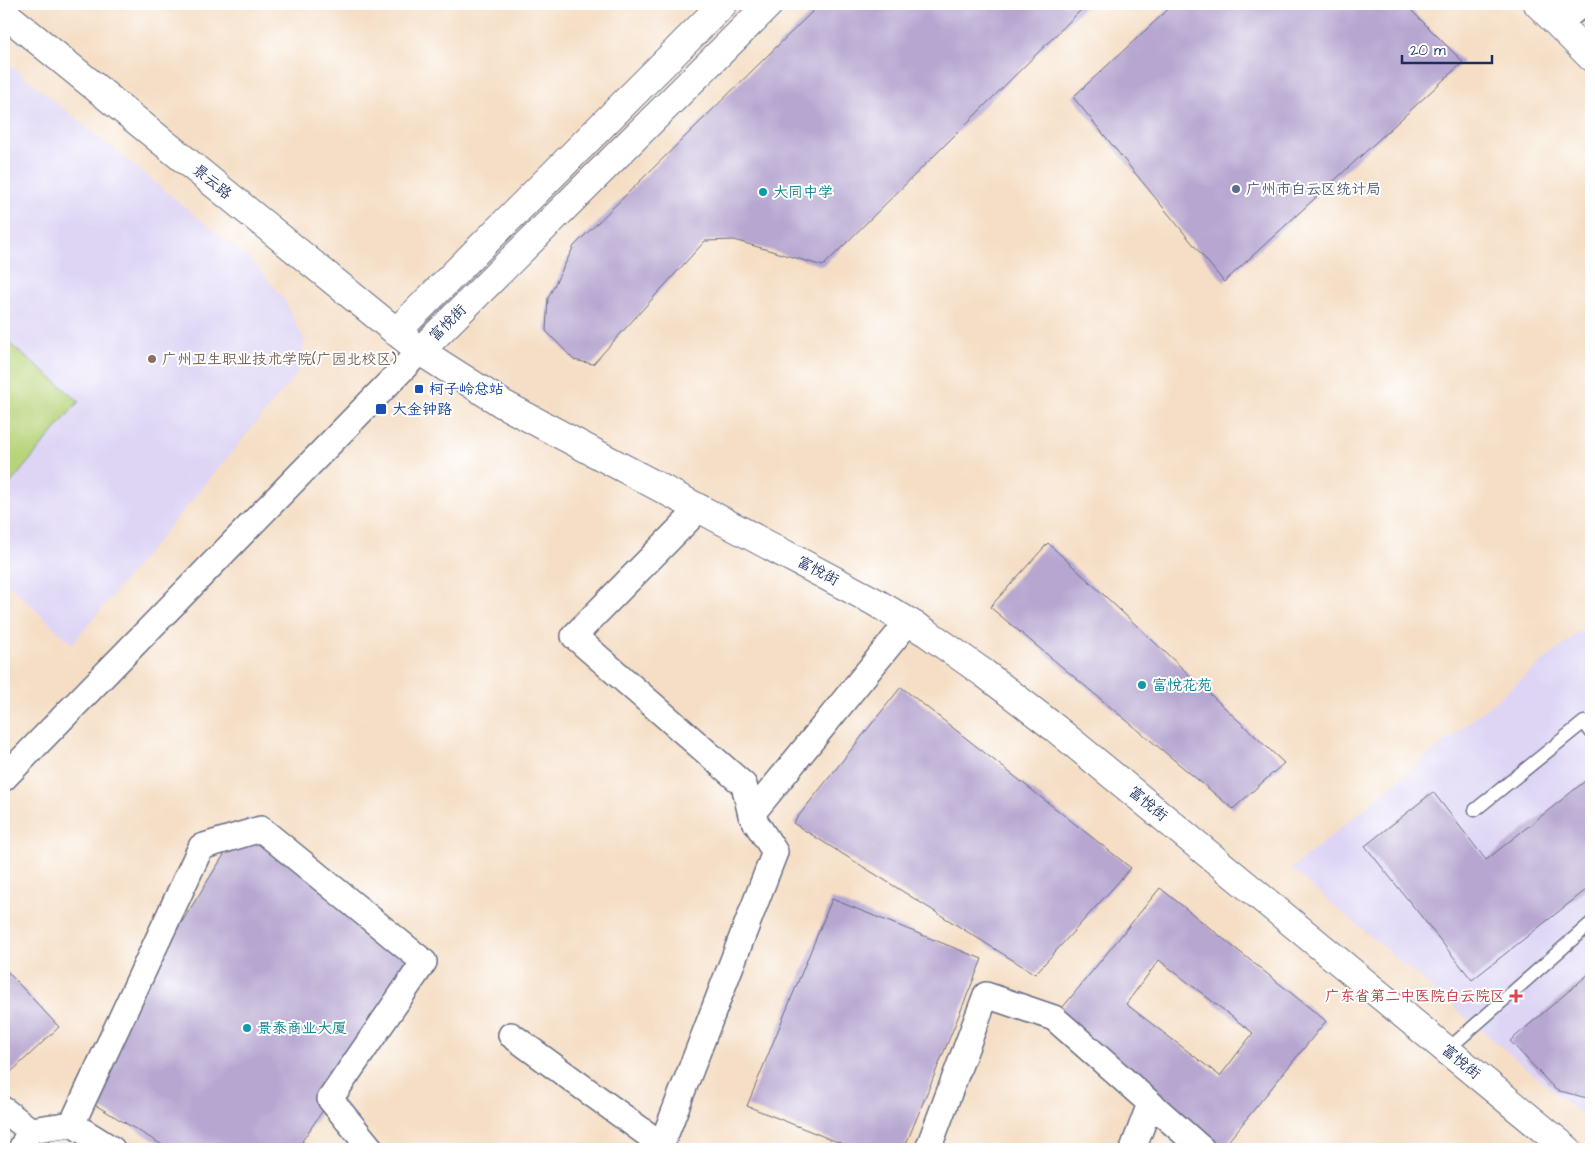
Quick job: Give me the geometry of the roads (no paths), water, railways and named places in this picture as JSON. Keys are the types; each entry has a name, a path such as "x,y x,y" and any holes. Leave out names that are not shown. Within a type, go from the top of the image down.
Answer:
{"street":[{"name":"富悦街","path":"396,332 723,4"},
{"name":"富悦街","path":"769,4 420,351 503,404 875,602 927,633 1056,728 1567,1149"},
{"path":"1538,4 1591,57"},
{"path":"1558,24 1582,4"},
{"name":"景云路","path":"4,13 420,351"},
{"path":"4,778 420,351"},
{"path":"511,1035 661,1147 775,852 751,814 744,785 574,636 700,508"},
{"path":"751,814 908,622"},
{"path":"4,1110 25,1140 72,1124 201,848 261,829 424,962 330,1099 371,1149"},
{"path":"928,1149 986,994 1054,1018 1202,1149"},
{"path":"1133,1149 1150,1104"},
{"path":"72,1124 112,1149"}],"lane":[{"path":"1475,810 1584,722 1591,732"},
{"path":"1447,1050 1591,922"}],"place":[{"name":"广州市白云区统计局","path":"1236,189"},
{"name":"大同中学","path":"763,192"},
{"name":"广州卫生职业技术学院(广园北校区)","path":"152,359"},
{"name":"柯子岭总站","path":"419,389"},
{"name":"大金钟路","path":"381,409"},
{"name":"富悦花苑","path":"1142,685"},
{"name":"广东省第二中医院白云院区","path":"1516,996"},
{"name":"景泰商业大厦","path":"247,1028"}]}
